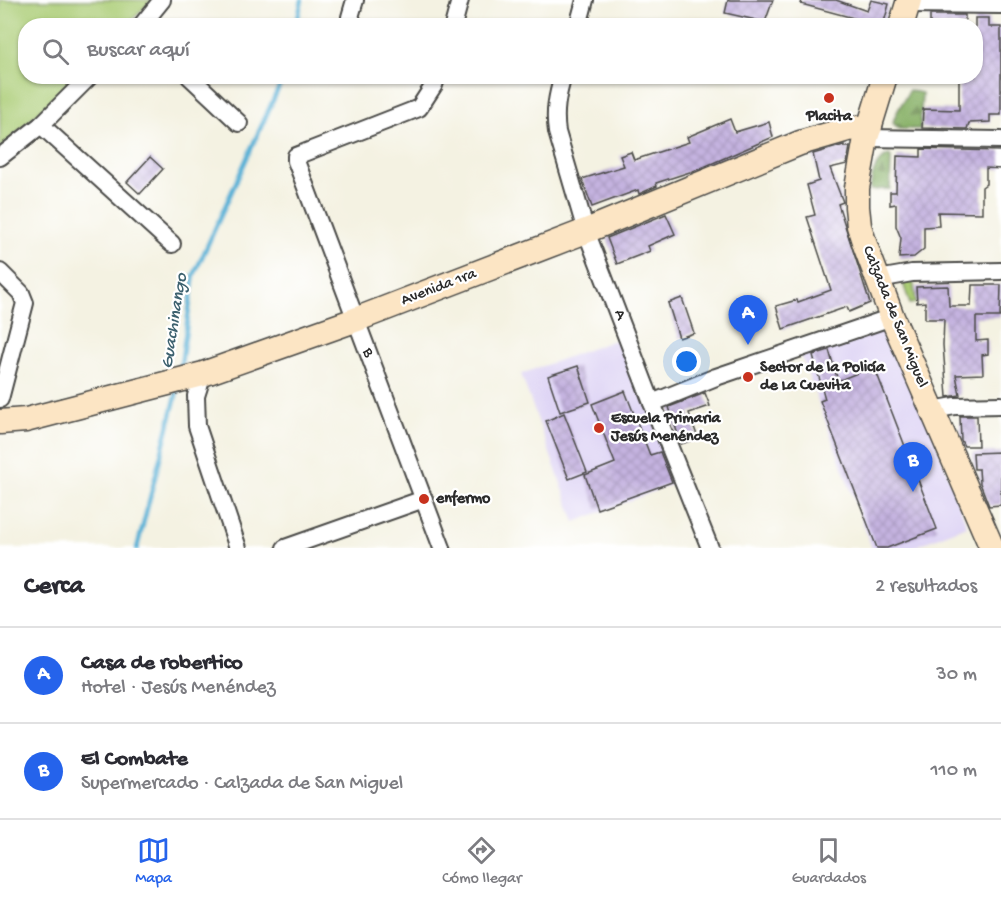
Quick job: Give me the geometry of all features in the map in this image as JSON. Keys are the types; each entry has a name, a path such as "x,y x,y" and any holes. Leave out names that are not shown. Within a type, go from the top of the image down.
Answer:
{"street":[{"path":"147,18 162,0"},
{"path":"351,18 354,0"},
{"path":"455,18 460,0"},
{"path":"580,18 585,0"},
{"path":"906,10 1001,5"},
{"path":"0,157 41,124 82,84"},
{"path":"198,84 239,123"},
{"name":"B","path":"434,84 419,108 296,156 296,161 442,548"},
{"name":"A","path":"561,84 554,116 586,231 710,548"},
{"name":"Calzada de San Miguel","path":"883,84 868,133 857,188 857,207 865,245 892,317 932,410 994,543"},
{"path":"41,124 172,244"},
{"name":"Avenida 1ra","path":"0,422 26,420 197,376 355,320 586,231 800,143 848,129 868,133"},
{"path":"868,133 1001,140"},
{"path":"878,279 912,273 1001,271"},
{"path":"0,272 21,293 25,303 0,399"},
{"path":"652,403 716,377 892,317"},
{"path":"197,376 197,426 238,548"},
{"path":"932,410 955,406 1001,405"},
{"path":"285,548 424,500"}],"shaded area":[{"path":"891,319 967,526 911,548 872,548 800,352"},
{"name":"Escuela Primaria Jesús Menéndez","path":"623,337 678,482 575,522 521,374"}],"green space":[{"path":"0,0 152,0 134,18 18,18 18,84 68,84 0,149"},
{"path":"909,90 922,93 920,129 899,129 893,123"},
{"path":"889,155 891,157 890,189 870,190 877,165"},
{"path":"913,279 916,303 910,304 903,283"}],"building":[{"path":"728,0 773,0 766,18 747,18 725,13"},
{"path":"802,0 836,0 867,11 871,0 889,4 885,18 854,18 801,4"},
{"path":"930,15 965,15 965,18 930,18"},
{"path":"983,18 989,18 989,27 1001,27 1001,115 990,115 990,122 969,123 967,129 922,128 923,109 959,110 959,84 983,84"},
{"path":"730,119 735,132 769,122 773,137 699,169 656,183 657,186 639,194 638,190 592,207 582,179 624,166 620,156 631,152 634,160 689,142 687,137"},
{"path":"844,145 844,147 850,147 847,164 830,168 843,202 838,204 870,303 849,312 847,307 783,329 776,306 797,300 798,302 831,290 807,217 815,215 807,185 819,181 813,154"},
{"path":"921,149 1001,151 1001,169 986,168 986,184 982,187 982,213 938,212 939,226 924,227 924,249 914,257 899,258 901,238 896,226 896,204 890,205 890,192 896,192 897,156 921,157"},
{"path":"150,157 163,169 140,194 127,182"},
{"path":"666,214 675,234 648,246 650,251 617,264 607,238"},
{"path":"972,285 1001,285 1000,317 976,317 976,341 988,340 988,354 982,355 983,374 956,375 960,395 947,397 943,345 944,319 925,319 925,302 917,303 916,287 948,286 949,306 971,306"},
{"path":"682,298 694,333 679,338 668,303"},
{"path":"829,350 838,381 874,366 937,529 887,548 877,548 820,401 825,399 813,355"},
{"path":"578,366 590,402 560,412 548,376"},
{"path":"625,391 650,455 660,452 672,482 597,509 585,475 615,463 592,404"},
{"path":"705,393 710,406 689,413 698,438 681,444 669,407"},
{"path":"564,413 587,472 569,479 546,421"},
{"path":"960,416 977,416 978,446 964,446 961,440"},
{"path":"1001,452 1001,505 989,506 980,483 979,469 974,469 973,453"}],"waterway":[{"name":"Guachinango","path":"298,18 302,0"},
{"name":"Guachinango","path":"180,371 194,275 280,84"},
{"name":"Guachinango","path":"137,548 178,388"}],"place":[{"name":"Placita","path":"829,98"},
{"name":"Casa de robertico","path":"748,345"},
{"name":"Sector de la Policía de La Cuevita","path":"748,377"},
{"name":"Escuela Primaria Jesús Menéndez","path":"599,428"},
{"name":"El Combate","path":"913,492"},
{"name":"enfermo","path":"424,499"}]}
